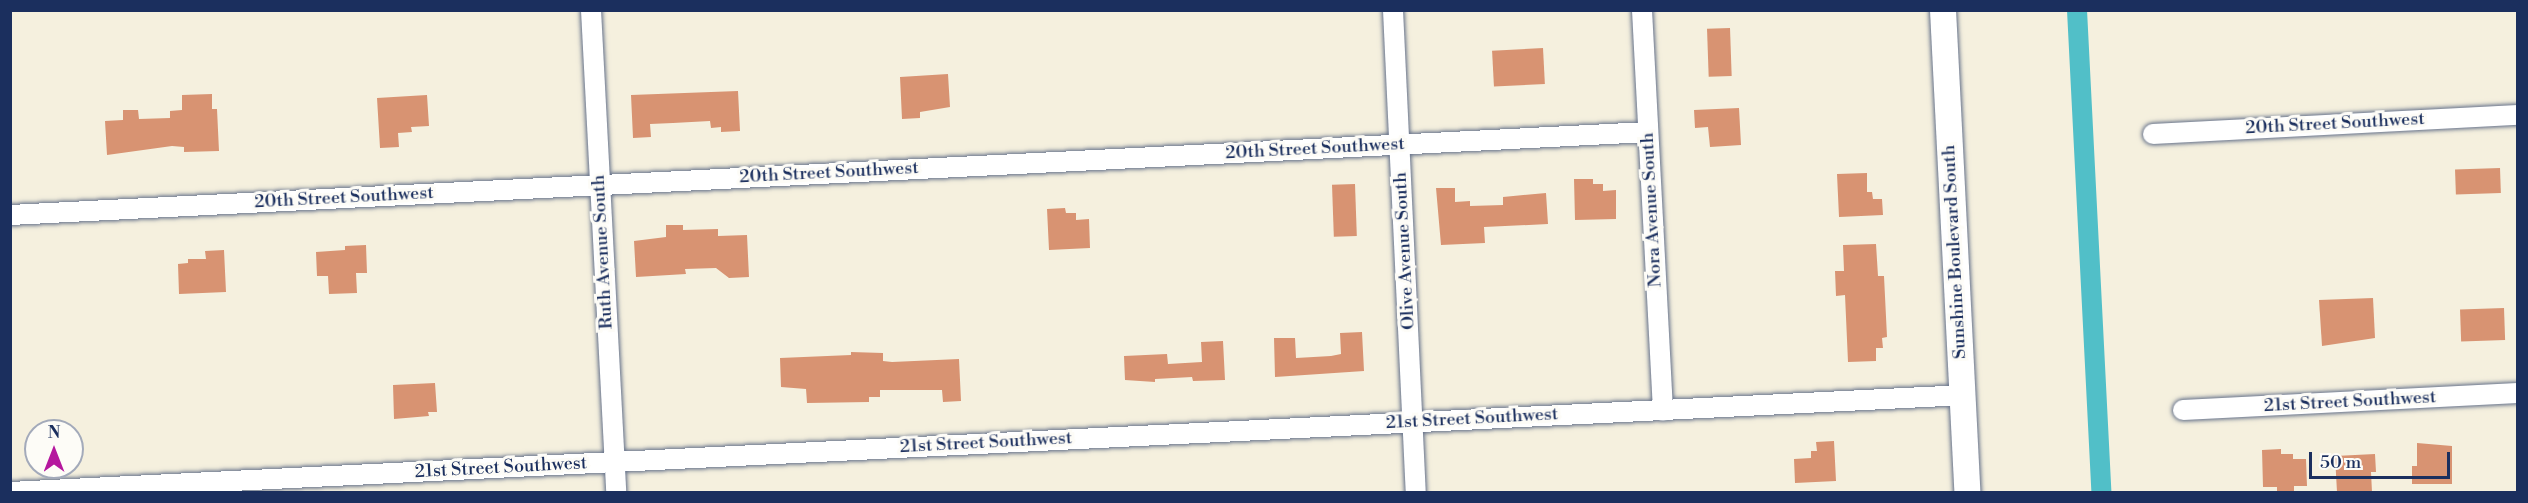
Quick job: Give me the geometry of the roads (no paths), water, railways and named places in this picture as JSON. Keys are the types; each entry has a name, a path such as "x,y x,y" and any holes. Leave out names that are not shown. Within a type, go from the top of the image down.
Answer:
{"street":[{"name":"Ruth Avenue South","path":"591,10 616,492"},
{"name":"Olive Avenue South","path":"1393,10 1416,492"},
{"name":"Nora Avenue South","path":"1642,10 1663,410"},
{"name":"Sunshine Boulevard South","path":"1943,10 1967,492"},
{"name":"20th Street Southwest","path":"2153,134 2517,115"},
{"name":"20th Street Southwest","path":"10,215 1648,132"},
{"name":"21st Street Southwest","path":"2183,410 2517,393"},
{"name":"21st Street Southwest","path":"10,492 1962,394"}],"waterway":[{"path":"2077,10 2101,492"}]}
